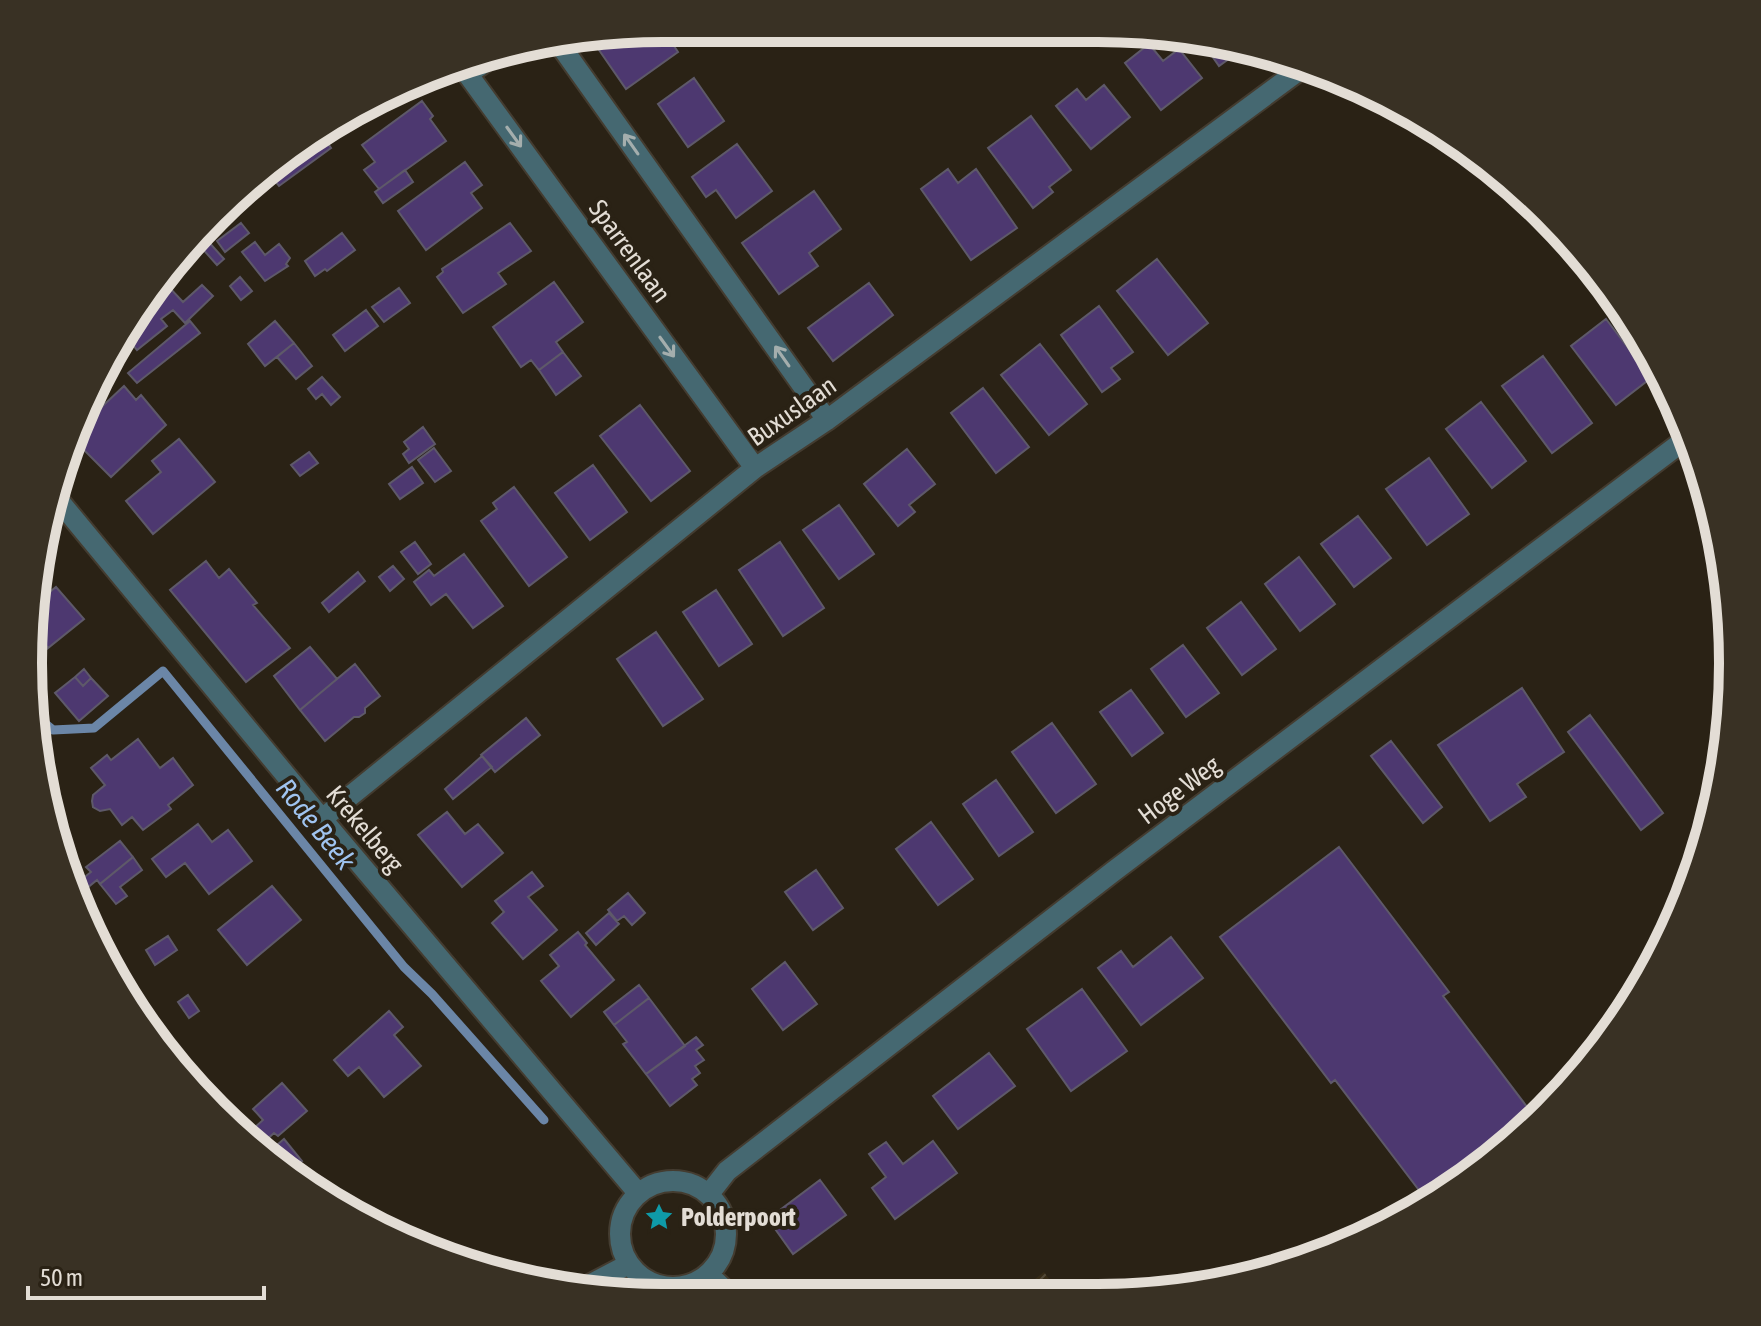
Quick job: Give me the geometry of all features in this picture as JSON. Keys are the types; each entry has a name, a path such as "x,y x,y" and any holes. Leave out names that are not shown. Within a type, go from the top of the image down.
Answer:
{"street":[{"path":"564,50 827,420"},
{"name":"Sparrenlaan","path":"468,73 755,468"},
{"name":"Buxuslaan","path":"322,819 755,468 827,420 1294,74"},
{"name":"Hoge Weg","path":"709,1194 727,1171 1064,910 1679,444"},
{"name":"Krekelberg","path":"62,505 638,1193"},
{"path":"655,1284 645,1280 629,1264 620,1240 620,1227 629,1203 638,1193 649,1186 674,1180 699,1187 709,1194 725,1220 727,1234 719,1263 709,1275 693,1284"},
{"path":"598,1281 629,1264"},
{"path":"709,1275 718,1284"}],"shaded area":[{"path":"1044,1272 1053,1284 1029,1284"}],"building":[{"path":"671,42 678,52 626,89 599,50 606,45"},
{"path":"1149,44 1163,61 1179,49 1202,78 1161,110 1125,63"},
{"path":"1210,52 1232,57 1219,66"},
{"path":"694,78 724,121 688,147 658,104"},
{"path":"1104,85 1130,117 1091,149 1056,106 1077,89 1086,100"},
{"path":"422,101 433,116 430,119 446,141 379,189 364,170 375,162 362,145"},
{"path":"1031,116 1071,170 1049,187 1053,192 1033,208 988,148"},
{"path":"327,141 331,148 279,186 274,179"},
{"path":"737,144 772,191 736,218 716,190 706,197 692,177"},
{"path":"465,162 482,185 471,193 482,208 426,250 398,211"},
{"path":"948,169 958,183 976,169 1017,228 971,260 921,189"},
{"path":"405,170 413,182 383,203 375,192"},
{"path":"814,191 841,229 809,253 818,266 779,294 742,243"},
{"path":"241,223 249,233 225,252 217,241"},
{"path":"510,223 531,251 498,273 506,284 463,313 437,277 443,272 442,269"},
{"path":"342,233 355,250 315,276 305,261"},
{"path":"208,241 224,259 217,265 202,248"},
{"path":"255,242 265,255 279,244 290,258 286,264 288,266 265,281 242,252"},
{"path":"1157,259 1208,323 1168,355 1117,291"},
{"path":"240,277 252,291 241,300 230,286"},
{"path":"554,282 583,322 556,342 563,352 539,370 531,360 521,367 493,327"},
{"path":"869,283 893,315 833,361 808,328"},
{"path":"202,285 213,296 185,323 173,310 161,319 167,326 137,350 131,343 168,288 183,302"},
{"path":"399,288 410,303 384,322 372,307"},
{"path":"1099,306 1133,352 1111,368 1120,379 1102,392 1061,335"},
{"path":"366,310 378,326 345,351 333,335"},
{"path":"1606,319 1650,379 1616,405 1571,346"},
{"path":"190,321 200,333 137,383 128,373"},
{"path":"275,321 294,343 265,366 248,344"},
{"path":"294,343 312,366 296,379 277,357"},
{"path":"1040,344 1087,404 1049,435 1001,375"},
{"path":"563,352 581,376 556,395 539,370"},
{"path":"1543,356 1592,423 1552,453 1502,386"},
{"path":"322,377 340,397 331,405 322,394 316,399 308,389"},
{"path":"124,386 136,400 141,395 166,425 111,477 81,447 94,414"},
{"path":"983,388 1029,447 996,473 951,413"},
{"path":"1481,402 1526,461 1492,488 1446,429"},
{"path":"640,405 690,471 651,501 600,436"},
{"path":"423,427 435,444 409,463 403,454 409,449 404,442"},
{"path":"179,439 215,482 153,534 126,501 161,472 152,461"},
{"path":"434,448 451,471 435,482 418,460"},
{"path":"907,449 935,484 909,505 915,512 898,526 864,484"},
{"path":"309,452 318,463 300,476 291,465"},
{"path":"1429,458 1469,514 1427,545 1386,489"},
{"path":"593,465 627,512 590,540 555,493"},
{"path":"412,467 423,483 400,499 389,484"},
{"path":"514,487 567,557 529,586 481,521 497,509 493,503"},
{"path":"839,505 874,554 839,579 803,530"},
{"path":"1358,516 1391,558 1354,587 1321,544"},
{"path":"415,542 431,564 418,574 401,552"},
{"path":"780,542 824,608 783,636 739,570"},
{"path":"464,554 503,606 473,628 446,594 431,605 414,582 429,570 434,576"},
{"path":"1299,557 1335,604 1300,631 1265,584"},
{"path":"206,561 219,578 229,569 257,603 253,605 290,648 246,682 170,590"},
{"path":"393,566 404,579 390,591 379,577"},
{"path":"358,572 365,581 329,612 322,603"},
{"path":"56,587 84,619 48,648 43,642 46,595"},
{"path":"716,590 752,644 719,666 683,612"},
{"path":"1241,602 1276,649 1242,675 1207,628"},
{"path":"656,632 703,699 663,726 617,659"},
{"path":"1183,645 1219,693 1186,717 1151,669"},
{"path":"310,647 337,679 300,710 274,676"},
{"path":"355,664 380,696 365,708 365,713 354,717 325,741 300,710"},
{"path":"84,669 91,678 83,686 75,677"},
{"path":"75,677 83,686 91,678 108,696 79,721 55,693"},
{"path":"1522,688 1564,752 1517,784 1526,797 1490,821 1438,745"},
{"path":"1131,690 1163,733 1132,756 1100,712"},
{"path":"1590,715 1663,813 1641,830 1568,732"},
{"path":"526,718 540,735 495,772 481,755"},
{"path":"1052,723 1096,784 1056,813 1012,752"},
{"path":"138,739 160,768 173,758 193,785 168,805 171,809 143,830 132,817 122,825 110,809 100,811 93,807 92,801 93,795 105,785 91,768 107,755 111,760"},
{"path":"1391,741 1442,807 1423,823 1371,756"},
{"path":"482,756 492,767 453,799 445,789"},
{"path":"996,780 1033,832 999,856 963,804"},
{"path":"447,812 465,834 478,824 503,853 462,887 418,835"},
{"path":"931,822 973,879 938,905 896,849"},
{"path":"198,824 212,842 228,830 252,861 209,894 185,863 166,877 152,859"},
{"path":"120,841 133,857 100,884 97,880 85,890 81,880 91,872 86,867"},
{"path":"1339,847 1449,992 1443,996 1529,1109 1476,1156 1421,1193 1335,1080 1331,1083 1220,937"},
{"path":"133,857 142,870 120,887 127,896 116,904 100,884"},
{"path":"816,870 843,908 813,930 785,892"},
{"path":"532,872 543,886 528,897 557,930 523,959 492,923 504,912 495,901"},
{"path":"272,886 301,920 247,965 218,930"},
{"path":"628,893 645,913 632,925 624,916 617,921 608,910"},
{"path":"609,913 619,924 596,945 586,933"},
{"path":"578,932 614,980 571,1017 541,981 559,966 550,955"},
{"path":"168,936 177,950 155,965 146,950"},
{"path":"1171,937 1203,978 1141,1025 1098,968 1121,951 1133,967"},
{"path":"785,962 817,1004 783,1030 752,989"},
{"path":"639,985 649,998 614,1025 604,1012"},
{"path":"1082,989 1127,1051 1071,1091 1027,1029"},
{"path":"188,995 199,1011 189,1018 178,1002"},
{"path":"649,998 685,1046 646,1074 623,1044 627,1042 614,1025"},
{"path":"389,1011 403,1027 394,1035 421,1066 384,1097 359,1067 348,1076 334,1060"},
{"path":"696,1037 703,1045 696,1050 704,1060 695,1066 700,1073 692,1079 697,1085 670,1106 646,1074"},
{"path":"989,1053 1015,1086 958,1129 933,1096"},
{"path":"282,1083 307,1111 278,1136 274,1133 266,1140 254,1128 263,1120 253,1109"},
{"path":"284,1139 302,1161 297,1165 274,1147"},
{"path":"933,1141 957,1173 895,1219 872,1188 886,1177 869,1154 886,1142 903,1164"},
{"path":"820,1180 846,1215 793,1254 768,1219"}],"waterway":[{"name":"Rode Beek","path":"45,723 53,730 94,728 163,671 404,967 432,994 544,1120"}],"place":[{"name":"Polderpoort","path":"659,1217"}]}
